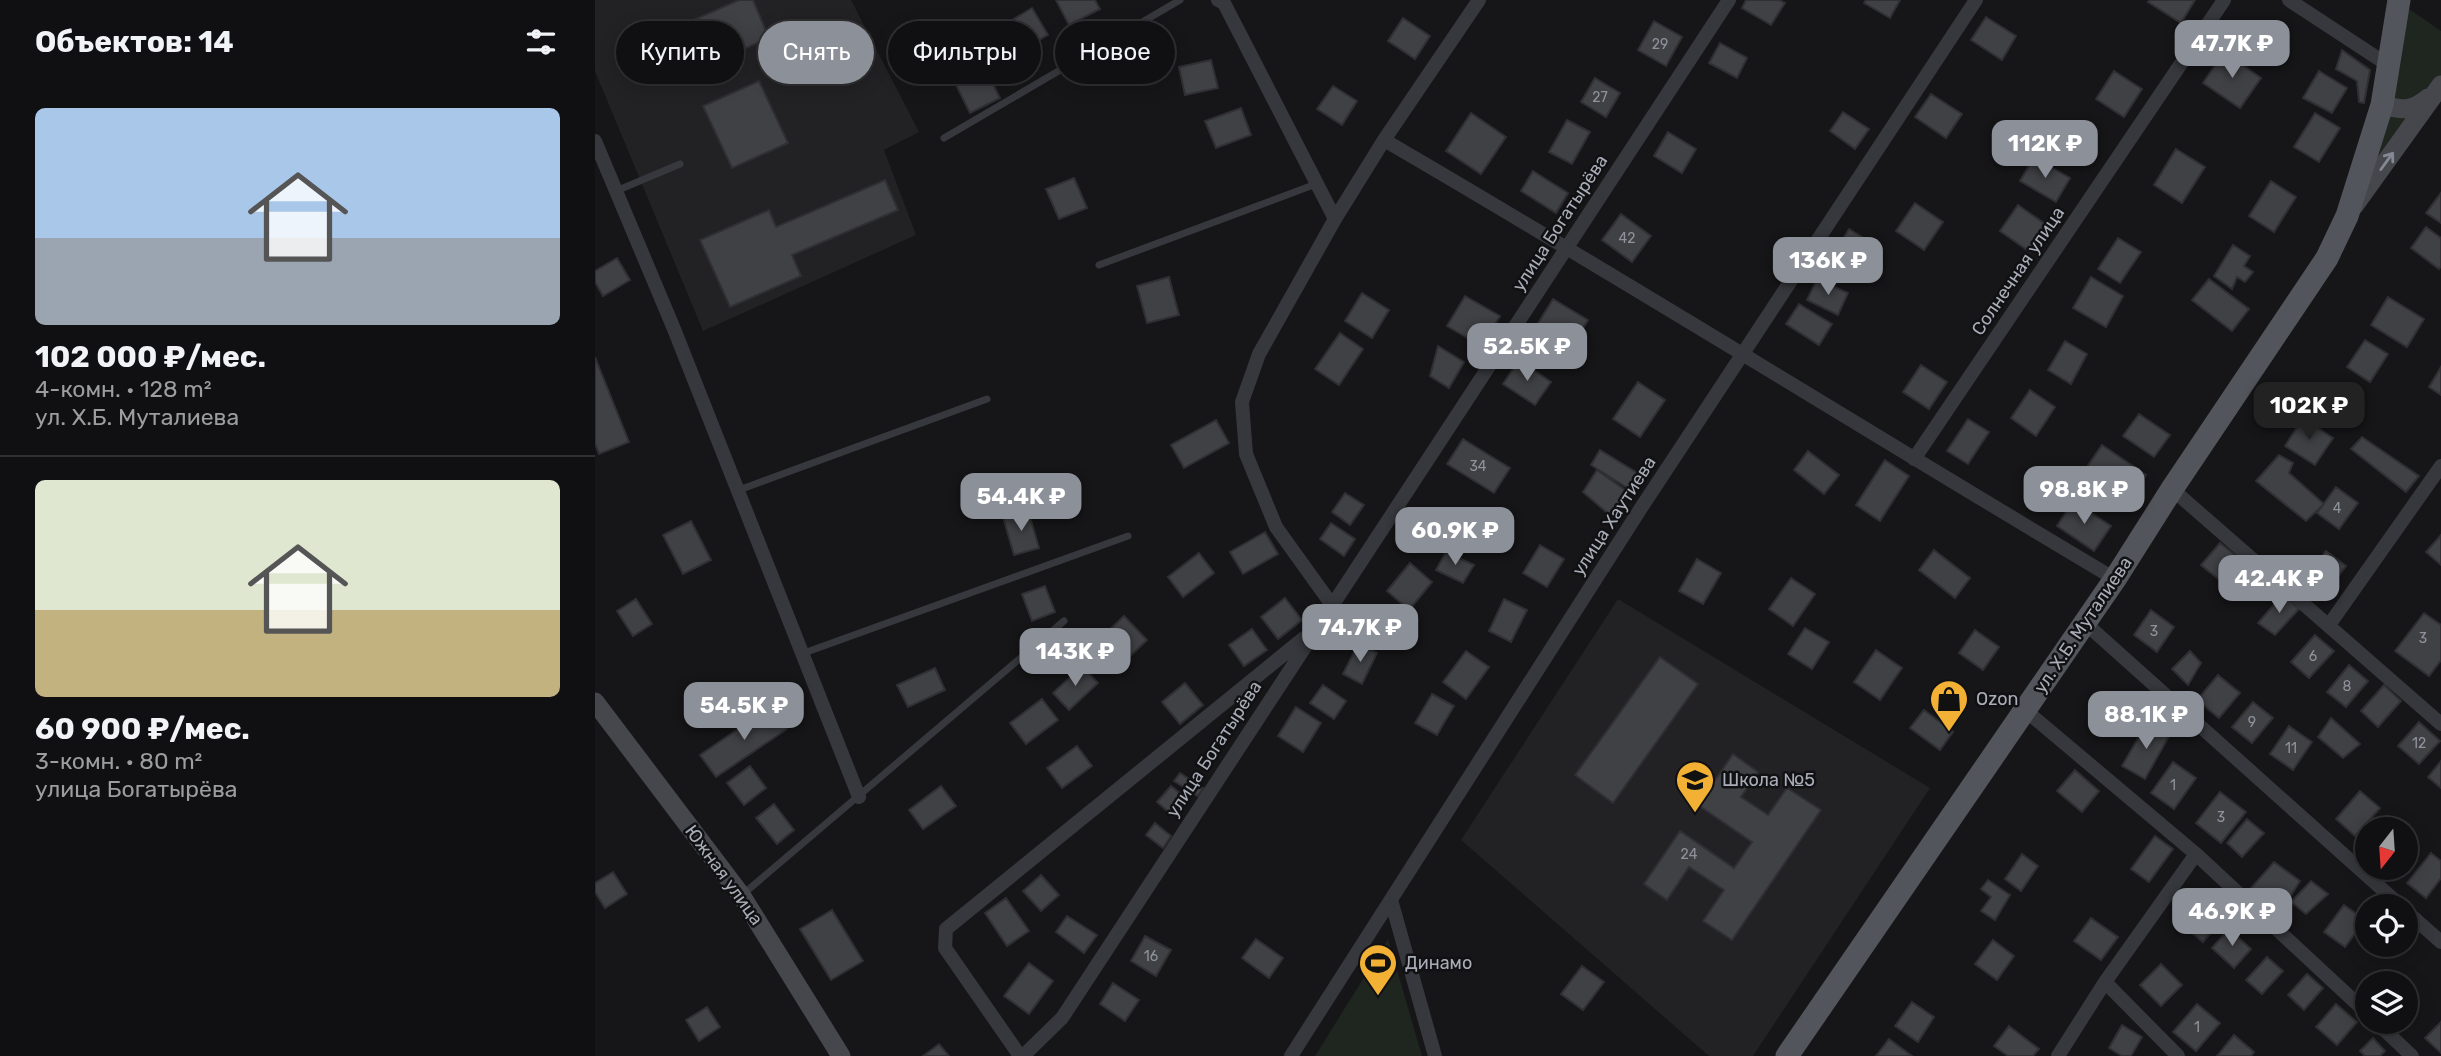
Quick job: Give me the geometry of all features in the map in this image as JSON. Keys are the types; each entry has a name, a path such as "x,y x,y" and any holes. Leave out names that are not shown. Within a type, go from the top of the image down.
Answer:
{"main road":[{"path":"2347,216 2382,105 2399,0"},
{"name":"ул. Х.Б. Муталиева","path":"1787,1056 2115,579 2327,258 2347,216"}],"street":[{"path":"1332,605 1276,527 1246,454 1243,402 1259,354 1335,219 1384,139 1479,0"},
{"name":"улица Богатырёва","path":"1021,1056 1062,1017 1729,0"},
{"name":"улица Хаутиева","path":"1291,1056 1641,508 1976,0"},
{"name":"Солнечная улица","path":"1914,459 2224,0"},
{"path":"2289,0 2388,65"},
{"path":"1223,1 1335,219"},
{"path":"2382,105 2408,110 2419,106 2439,88"},
{"name":"ул. Х.Б. Муталиева","path":"2347,216 2439,88"},
{"path":"1384,139 2115,579"},
{"path":"595,141 674,329 859,797"},
{"path":"2329,625 2436,484 2441,466"},
{"path":"2172,489 2441,724"},
{"path":"2085,623 2388,894"},
{"path":"1021,1056 945,948 946,929 1316,628"},
{"name":"Южная улица","path":"595,702 741,895 841,1056"},
{"path":"2025,710 2196,854 2355,1002"},
{"path":"2058,1056 2105,982 2196,854"},
{"path":"1391,900 1435,1056"},
{"path":"2418,922 2441,942"},
{"path":"2105,982 2179,1056"},
{"path":"2389,1034 2412,1056"}],"lane":[{"path":"944,138 1180,0"},
{"path":"616,191 680,164"},
{"path":"1099,265 1317,184"},
{"path":"739,491 987,399"},
{"path":"804,653 1128,536"},
{"path":"741,895 1064,621"}],"shaded area":[{"path":"595,0 851,0 862,21 758,21 758,84 874,84 874,45 888,72 888,84 894,84 919,132 884,150 916,235 703,331 595,71"},
{"path":"2399,2 2441,31 2441,85 2347,216"},
{"name":"Школа №5","path":"1618,599 1930,788 1753,1056 1709,1056 1461,840"},
{"name":"Динамо","path":"1388,939 1422,1056 1315,1056"}],"building":[{"path":"739,0 753,0 762,21 758,21 758,43 744,49 744,21 691,21"},
{"path":"1056,0 1095,0 1100,9 1077,21 1067,21"},
{"path":"1746,0 1779,0 1785,3 1771,25 1742,8"},
{"path":"1866,0 1900,0 1890,18 1864,3"},
{"path":"2195,0 2181,23 2148,2"},
{"path":"1032,8 1040,21 1010,21"},
{"path":"1986,17 2016,36 2002,60 1971,40"},
{"path":"1403,18 1430,36 1415,59 1388,41"},
{"path":"1654,21 1682,37 1666,66 1638,50"},
{"path":"1041,23 1048,35 1041,39"},
{"path":"1720,43 1747,58 1737,78 1709,63"},
{"path":"2342,50 2370,70 2364,103 2359,102 2357,81 2336,69"},
{"path":"2224,52 2261,78 2240,108 2203,83"},
{"path":"1211,60 1218,88 1185,95 1179,67"},
{"path":"2114,71 2142,89 2124,117 2096,99"},
{"path":"2319,71 2347,88 2332,113 2303,98"},
{"path":"1595,78 1620,93 1606,117 1581,102"},
{"path":"758,81 788,143 732,168 703,106"},
{"path":"956,84 993,84 1000,98 970,113"},
{"path":"1333,86 1357,101 1342,125 1317,109"},
{"path":"1931,94 1962,114 1946,138 1915,117"},
{"path":"1241,108 1251,135 1216,148 1205,121"},
{"path":"1843,112 1869,129 1855,149 1830,131"},
{"path":"1471,113 1506,137 1481,174 1446,151"},
{"path":"2315,113 2340,128 2319,162 2294,147"},
{"path":"1567,120 1590,132 1572,164 1549,152"},
{"path":"1668,132 1696,149 1682,173 1654,156"},
{"path":"2176,149 2205,167 2182,203 2154,185"},
{"path":"2034,157 2070,178 2056,202 2020,181"},
{"path":"1533,171 1568,193 1556,213 1521,191"},
{"path":"1074,178 1087,208 1059,219 1046,189"},
{"path":"885,180 898,210 792,255 801,276 730,307 700,240 769,210 776,227"},
{"path":"2271,181 2296,197 2274,232 2249,216"},
{"path":"2441,193 2441,223 2426,213"},
{"path":"1915,203 1943,222 1924,250 1896,231"},
{"path":"2018,205 2048,226 2030,252 2000,231"},
{"path":"1621,214 1651,236 1632,262 1602,240"},
{"path":"2426,227 2441,238 2439,269 2411,248"},
{"path":"1849,229 1882,249 1866,275 1833,255"},
{"path":"2118,238 2141,252 2120,283 2098,269"},
{"path":"2233,245 2250,256 2244,266 2253,272 2245,282 2237,277 2232,289 2214,276"},
{"path":"617,258 630,280 603,296 595,282 595,271"},
{"path":"1169,277 1179,315 1147,323 1137,286"},
{"path":"2091,277 2123,296 2106,327 2073,308"},
{"path":"1817,279 1848,293 1838,315 1807,300"},
{"path":"2209,279 2249,309 2232,331 2192,300"},
{"path":"1362,293 1389,310 1372,338 1345,321"},
{"path":"1465,296 1500,316 1481,346 1447,326"},
{"path":"2388,297 2424,319 2407,347 2371,325"},
{"path":"1553,299 1588,320 1571,347 1537,325"},
{"path":"1799,304 1832,324 1819,345 1786,324"},
{"path":"1340,333 1363,349 1339,385 1315,369"},
{"path":"2365,340 2388,354 2370,382 2347,367"},
{"path":"2065,341 2087,354 2071,384 2048,370"},
{"path":"1438,346 1464,362 1449,388 1430,376"},
{"path":"595,357 629,442 599,454 595,443"},
{"path":"1519,360 1551,382 1535,405 1503,384"},
{"path":"1921,365 1947,382 1929,409 1903,392"},
{"path":"2441,367 2441,395 2429,387"},
{"path":"1638,382 1665,400 1640,437 1613,419"},
{"path":"2030,390 2055,407 2036,436 2011,418"},
{"path":"2139,414 2170,435 2154,457 2123,436"},
{"path":"2303,418 2333,438 2315,465 2285,446"},
{"path":"1968,419 1989,432 1968,464 1947,451"},
{"path":"1216,420 1229,443 1184,468 1171,445"},
{"path":"2362,437 2419,476 2406,492 2351,449"},
{"path":"1463,439 1510,468 1494,493 1447,464"},
{"path":"2102,445 2146,475 2129,500 2085,470"},
{"path":"1600,450 1639,474 1629,489 1591,465"},
{"path":"1808,451 1839,475 1824,494 1794,470"},
{"path":"2279,455 2293,463 2289,473 2324,504 2306,521 2256,481"},
{"path":"1885,460 1909,476 1880,521 1856,505"},
{"path":"1597,470 1628,492 1612,517 1583,492"},
{"path":"2336,487 2358,503 2339,529 2317,513"},
{"path":"1345,493 1364,505 1350,525 1332,512"},
{"path":"2073,501 2111,526 2094,551 2057,526"},
{"path":"1028,510 1039,548 1014,555 1003,517"},
{"path":"691,521 711,560 683,574 663,535"},
{"path":"1331,523 1355,539 1344,556 1320,539"},
{"path":"1265,532 1278,554 1243,574 1230,552"},
{"path":"2441,535 2441,565 2426,552"},
{"path":"2220,543 2250,567 2231,589 2201,565"},
{"path":"1540,545 1564,559 1547,587 1523,573"},
{"path":"1934,550 1970,578 1955,598 1919,570"},
{"path":"2326,551 2346,566 2325,594 2305,579"},
{"path":"1446,552 1474,565 1463,583 1436,570"},
{"path":"1199,553 1214,573 1183,597 1168,577"},
{"path":"1697,559 1721,573 1703,604 1679,591"},
{"path":"1410,563 1432,582 1409,610 1387,591"},
{"path":"1791,578 1815,594 1793,626 1769,609"},
{"path":"1045,586 1055,612 1032,621 1022,594"},
{"path":"2283,594 2299,609 2275,635 2258,623"},
{"path":"1285,598 1302,620 1278,639 1261,617"},
{"path":"636,599 652,624 633,636 617,611"},
{"path":"1504,599 1527,610 1511,642 1489,631"},
{"path":"2151,610 2174,627 2157,652 2134,635"},
{"path":"2424,613 2441,625 2441,660 2429,676 2395,651"},
{"path":"1124,616 1147,640 1127,659 1104,635"},
{"path":"1805,628 1829,642 1812,669 1788,654"},
{"path":"1252,629 1267,650 1244,666 1229,645"},
{"path":"1975,630 1999,647 1983,670 1959,653"},
{"path":"2315,635 2334,651 2309,678 2291,662"},
{"path":"1358,644 1377,653 1362,684 1343,674"},
{"path":"1876,650 1902,668 1880,700 1854,682"},
{"path":"1466,651 1489,667 1466,699 1443,682"},
{"path":"2190,651 2201,663 2188,685 2172,669"},
{"path":"1660,657 1698,684 1613,803 1575,775"},
{"path":"2349,665 2368,681 2346,707 2327,692"},
{"path":"1082,666 1098,683 1069,710 1053,693"},
{"path":"935,668 945,690 908,707 897,685"},
{"path":"2218,675 2240,693 2219,718 2197,700"},
{"path":"1185,683 1203,705 1180,724 1162,702"},
{"path":"1323,685 1346,701 1334,719 1310,703"},
{"path":"2384,685 2401,701 2378,727 2361,711"},
{"path":"1432,694 1454,706 1437,735 1415,723"},
{"path":"1042,699 1058,720 1026,744 1010,723"},
{"path":"2253,702 2273,718 2252,743 2232,727"},
{"path":"772,706 787,729 716,777 700,755"},
{"path":"1296,707 1321,723 1303,752 1278,736"},
{"path":"1924,710 1953,732 1940,750 1910,728"},
{"path":"2331,718 2360,744 2343,758 2318,737"},
{"path":"2419,722 2440,741 2419,764 2398,746"},
{"path":"2147,723 2169,736 2145,779 2122,766"},
{"path":"2289,726 2312,742 2293,770 2270,754"},
{"path":"1077,746 1092,766 1062,788 1047,768"},
{"name":"Школа №5","path":"1733,754 1758,772 1741,797 1768,815 1787,788 1821,810 1732,940 1703,921 1724,890 1689,867 1667,900 1644,884 1680,831 1734,868 1752,842 1698,805"},
{"path":"2441,761 2441,788 2428,777"},
{"path":"2173,762 2196,778 2174,809 2151,793"},
{"path":"750,766 766,788 744,805 727,783"},
{"path":"2075,770 2099,791 2082,812 2057,791"},
{"path":"1180,773 1203,788 1198,796 1174,781"},
{"path":"941,786 956,806 923,829 909,810"},
{"path":"1171,786 1187,799 1173,816 1157,802"},
{"path":"2360,791 2380,808 2372,817 2355,817 2355,836 2336,819"},
{"path":"2220,792 2246,812 2221,843 2196,823"},
{"path":"774,804 794,830 777,844 756,818"},
{"path":"2247,819 2264,833 2242,857 2227,843"},
{"path":"1155,823 1171,836 1163,848 1146,835"},
{"path":"2155,836 2173,849 2149,882 2131,869"},
{"path":"2431,853 2441,861 2441,878 2426,898 2407,883 2409,880 2419,880 2419,868"},
{"path":"2022,854 2038,866 2021,891 2005,879"},
{"path":"2274,862 2300,881 2281,911 2251,888"},
{"path":"613,872 627,894 605,908 595,892 595,883"},
{"path":"1041,875 1059,895 1041,911 1023,891"},
{"path":"1988,880 2010,895 1995,920 1981,911 1991,897 1981,889"},
{"path":"2311,881 2328,894 2306,914 2291,902"},
{"path":"1006,898 1029,931 1007,946 985,913"},
{"path":"2207,900 2226,915 2203,942 2185,927"},
{"path":"2344,905 2355,913 2355,934 2345,947 2324,932"},
{"path":"832,910 863,961 831,980 800,929"},
{"path":"1067,916 1097,935 1084,953 1056,932"},
{"path":"2091,918 2118,937 2101,960 2074,941"},
{"path":"2229,929 2251,949 2234,968 2212,948"},
{"path":"1145,936 1171,950 1156,976 1131,961"},
{"path":"1256,939 1283,958 1269,978 1242,958"},
{"path":"1993,940 2014,956 1997,980 1975,964"},
{"path":"2267,957 2283,971 2262,994 2246,980"},
{"path":"1029,963 1053,981 1029,1014 1004,996"},
{"path":"2161,964 2182,985 2161,1006 2140,985"},
{"path":"1582,966 1604,982 1583,1010 1561,994"},
{"path":"2307,974 2323,988 2304,1010 2288,995"},
{"path":"1113,983 1139,1000 1125,1021 1100,1004"},
{"path":"1912,1002 1934,1017 1918,1042 1895,1026"},
{"path":"2197,1004 2220,1023 2196,1051 2173,1032"},
{"path":"2336,1004 2355,1020 2355,1024 2337,1045 2316,1027"},
{"path":"707,1007 720,1027 699,1041 686,1020"},
{"path":"2441,1022 2441,1053 2425,1038"},
{"path":"2122,1025 2142,1037 2131,1056 2122,1056 2109,1048"},
{"path":"2009,1026 2039,1049 2033,1056 2008,1056 1994,1046"},
{"path":"2234,1035 2254,1052 2251,1056 2217,1056"},
{"path":"2373,1038 2385,1051 2380,1056 2365,1056 2360,1051"},
{"path":"1889,1039 1912,1056 1876,1056"},
{"path":"939,1044 949,1056 923,1056"}],"place":[{"name":"Ozon","path":"1949,733"},
{"name":"Школа №5","path":"1695,814"},
{"name":"Динамо","path":"1378,997"}]}
